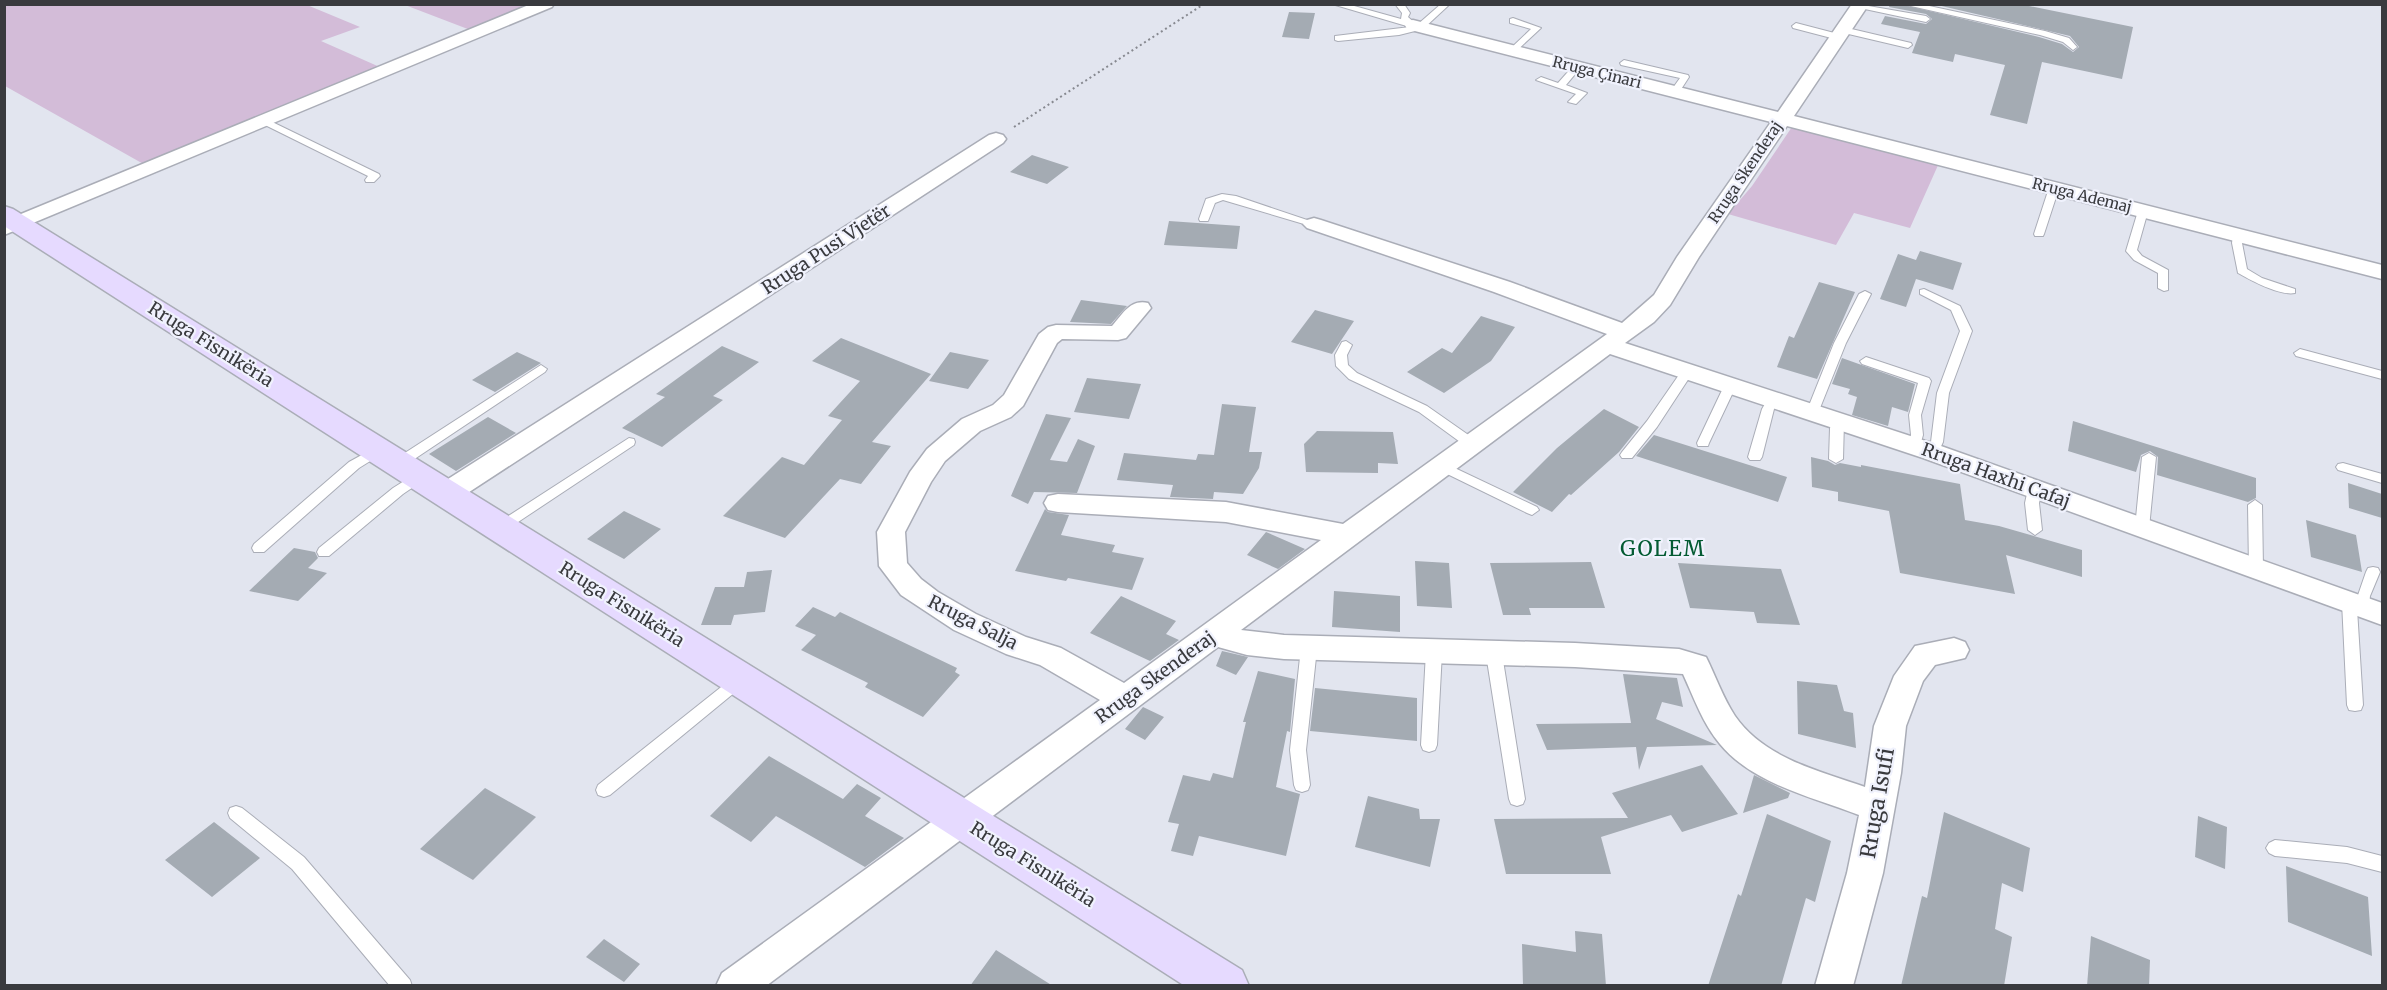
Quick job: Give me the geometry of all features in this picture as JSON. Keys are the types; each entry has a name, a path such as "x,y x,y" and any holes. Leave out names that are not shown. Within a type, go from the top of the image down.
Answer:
{"street":[{"name":"Rruga Fisnikëria","path":"9,222 264,121 546,4"},
{"name":"Rruga Skenderaj","path":"735,986 1615,339 1646,319 1664,300 1688,257 1841,33 1868,9"},
{"name":"Rruga Çinari","path":"1416,26 1781,119"},
{"name":"Rruga Ademaj","path":"1781,119 2382,272"},
{"name":"Rruga Pusi Vjetër","path":"411,470 996,139"},
{"name":"Rruga Fisnikëria","path":"9,222 411,470 1226,986"},
{"path":"1314,224 1603,323 1615,339"},
{"name":"Rruga Salja","path":"1126,699 1050,656 1017,646 974,626 928,600 911,586 893,566 891,532 919,478 936,456 971,424 988,419 1002,411 1014,400 1047,339 1056,333 1118,333 1140,308"},
{"name":"Rruga Haxhi Cafaj","path":"1615,339 1687,372 1923,449 2365,607"},
{"path":"1059,503 1226,512 1348,535"},
{"path":"1213,634 1247,643 1309,648 1575,655 1679,662 1695,666 1718,715 1738,742 1774,767 1876,806"},
{"name":"Rruga Isufi","path":"1834,986 1865,873 1884,773 1890,726 1909,676 1926,654 1954,650"}],"lane":[{"path":"1336,4 1416,26"},
{"path":"1398,4 1406,13 1404,18 1416,26"},
{"path":"1338,38 1399,32 1416,26 1446,4"},
{"path":"1906,4 2042,33 2066,40 2073,47"},
{"path":"1868,9 1926,19"},
{"path":"1513,21 1537,28 1513,51"},
{"path":"1796,26 1908,45"},
{"path":"1624,63 1685,77 1675,92"},
{"path":"1560,86 1577,67"},
{"path":"1541,80 1582,93 1573,102"},
{"path":"264,121 375,176 370,180"},
{"path":"2039,234 2054,188"},
{"path":"1204,219 1210,201 1222,197 1232,198 1314,224"},
{"path":"2143,211 2131,251 2138,258 2164,272 2164,288"},
{"path":"2238,235 2237,243 2242,271 2258,280 2291,291"},
{"path":"1866,361 1926,381 1915,415 1917,435 1923,449 1937,442 1943,393 1966,331 1956,308 1924,292"},
{"path":"1812,413 1840,344 1865,294"},
{"path":"1347,345 1341,355 1342,366 1353,376 1423,409 1472,444"},
{"path":"2300,353 2382,375"},
{"path":"324,552 398,491 411,470 541,369"},
{"path":"1627,455 1652,424 1687,372"},
{"path":"1703,443 1730,386"},
{"path":"1755,457 1768,409 1773,400"},
{"path":"1836,459 1838,421"},
{"path":"501,527 629,442"},
{"path":"2142,528 2149,457"},
{"path":"259,548 354,465 411,470"},
{"path":"1442,466 1532,510"},
{"path":"2343,467 2382,479"},
{"path":"2035,489 2032,503 2035,530"},
{"path":"2255,505 2256,568"},
{"path":"2355,705 2365,607 2363,596 2373,572"},
{"path":"1302,785 1298,750 1309,648"},
{"path":"1429,745 1434,652"},
{"path":"1494,654 1517,799"},
{"path":"604,790 741,679"},
{"path":"236,813 298,863 403,986"},
{"path":"2275,848 2347,855 2382,864"}],"path":[{"path":"996,139 1204,4"}],"shaded area":[{"path":"5,4 307,5 360,27 321,41 382,68 147,166 5,86"},
{"path":"405,5 536,5 473,31"},
{"path":"1794,124 1939,163 1910,228 1854,213 1836,245 1728,214 1752,186"}],"building":[{"path":"1890,4 1900,4 2039,37 2062,44 2073,52 2079,47 2070,36 1933,4 2019,4 2133,27 2122,79 2042,62 2027,124 1990,115 2005,65 1955,54 1953,62 1912,53 1920,32 1881,24 1885,16 1926,24 1932,19 1926,14 1889,7"},
{"path":"1289,12 1315,13 1309,39 1282,37"},
{"path":"1032,155 1069,167 1047,184 1010,172"},
{"path":"1169,221 1240,226 1237,249 1164,245"},
{"path":"1920,251 1962,263 1953,290 1916,279 1906,307 1880,299 1898,254 1916,260"},
{"path":"1819,282 1855,292 1817,379 1777,367 1789,336 1794,338"},
{"path":"1081,300 1127,306 1111,324 1070,322"},
{"path":"1315,310 1354,321 1332,354 1291,342"},
{"path":"1481,316 1515,327 1491,361 1444,393 1407,372 1442,348 1452,353"},
{"path":"841,338 931,374 872,442 891,446 861,484 840,479 785,538 723,516 782,457 804,465 842,420 828,416 860,381 812,361"},
{"path":"722,346 759,362 713,396 723,400 662,447 622,428 665,397 656,394"},
{"path":"517,352 541,363 495,392 472,380"},
{"path":"950,352 989,360 968,389 929,381"},
{"path":"1842,358 1915,384 1908,412 1892,407 1888,426 1852,415 1857,397 1848,394 1850,389 1832,384"},
{"path":"1087,378 1141,384 1129,419 1074,412"},
{"path":"1222,404 1256,407 1249,452 1262,452 1259,468 1243,494 1214,492 1213,499 1170,497 1173,485 1117,480 1124,453 1196,460 1198,454 1214,455"},
{"path":"1604,409 1639,427 1619,452 1571,495 1569,494 1552,512 1513,492 1557,448"},
{"path":"1046,414 1071,418 1050,460 1067,462 1078,439 1095,446 1077,493 1034,492 1028,504 1011,496"},
{"path":"488,417 516,433 456,471 429,454"},
{"path":"2073,421 2256,478 2256,498 2248,502 2157,475 2158,457 2150,451 2141,455 2136,472 2068,451"},
{"path":"1317,431 1393,432 1398,464 1378,463 1378,473 1306,472 1304,444"},
{"path":"1654,435 1787,477 1778,502 1636,456"},
{"path":"1811,457 1835,465 1840,463 1861,467 1861,465 1960,484 1965,520 1999,526 2082,550 2082,577 2006,555 2015,594 1900,573 1889,511 1838,501 1838,492 1812,487"},
{"path":"2348,483 2382,494 2382,518 2349,508"},
{"path":"1045,509 1048,512 1069,515 1061,535 1115,545 1112,552 1144,558 1132,590 1015,571"},
{"path":"624,511 661,529 624,559 587,539"},
{"path":"2306,520 2356,535 2362,572 2311,557"},
{"path":"1266,532 1305,549 1278,569 1247,555"},
{"path":"294,548 315,552 318,558 308,568 327,573 298,601 249,591"},
{"path":"1415,561 1449,563 1452,608 1417,606"},
{"path":"1591,562 1605,608 1529,608 1531,615 1503,615 1490,563"},
{"path":"1678,563 1781,569 1800,625 1757,623 1754,612 1690,608"},
{"path":"772,570 765,612 734,615 731,625 701,625 715,587 744,587 747,572"},
{"path":"1334,591 1400,596 1400,632 1332,627"},
{"path":"1121,596 1176,621 1166,634 1179,640 1150,661 1090,633"},
{"path":"813,607 835,617 840,612 957,668 955,672 960,675 923,717 865,687 868,683 801,650 816,635 795,626"},
{"path":"1222,651 1248,657 1236,675 1216,666"},
{"path":"1258,671 1295,679 1290,732 1287,731 1276,787 1300,794 1286,856 1199,836 1193,856 1171,851 1179,824 1168,822 1183,775 1210,781 1213,773 1233,778 1246,722 1243,722"},
{"path":"1623,674 1677,678 1683,707 1662,702 1656,719 1717,745 1647,747 1639,770 1636,747 1547,750 1536,724 1631,723"},
{"path":"1797,681 1837,685 1844,711 1853,713 1856,748 1798,734"},
{"path":"1315,688 1417,698 1417,741 1310,731"},
{"path":"1143,707 1164,717 1145,740 1125,729"},
{"path":"769,756 843,799 857,784 881,798 865,816 904,838 865,867 776,816 751,842 710,816"},
{"path":"1702,765 1738,814 1682,832 1671,815 1601,837 1611,874 1506,874 1494,819 1628,818 1612,793"},
{"path":"1754,775 1790,793 1788,798 1743,813"},
{"path":"485,788 536,817 473,880 420,849"},
{"path":"1368,796 1419,809 1420,819 1440,819 1430,867 1355,847"},
{"path":"1944,812 2030,848 2023,892 2002,883 1995,929 2012,937 2004,986 1901,986 1922,896 1927,898"},
{"path":"1767,814 1831,841 1815,902 1806,898 1781,986 1708,986 1738,894 1741,896"},
{"path":"2198,816 2227,827 2225,869 2195,857"},
{"path":"214,822 260,858 212,897 165,860"},
{"path":"2286,866 2368,897 2372,956 2288,922"},
{"path":"1575,931 1602,934 1606,986 1523,986 1522,944 1576,952"},
{"path":"2091,936 2150,960 2149,986 2087,986"},
{"path":"604,939 640,964 624,982 586,957"},
{"path":"996,950 1053,986 970,986"}],"district":[{"name":"GOLEM","path":"1663,548"}]}
